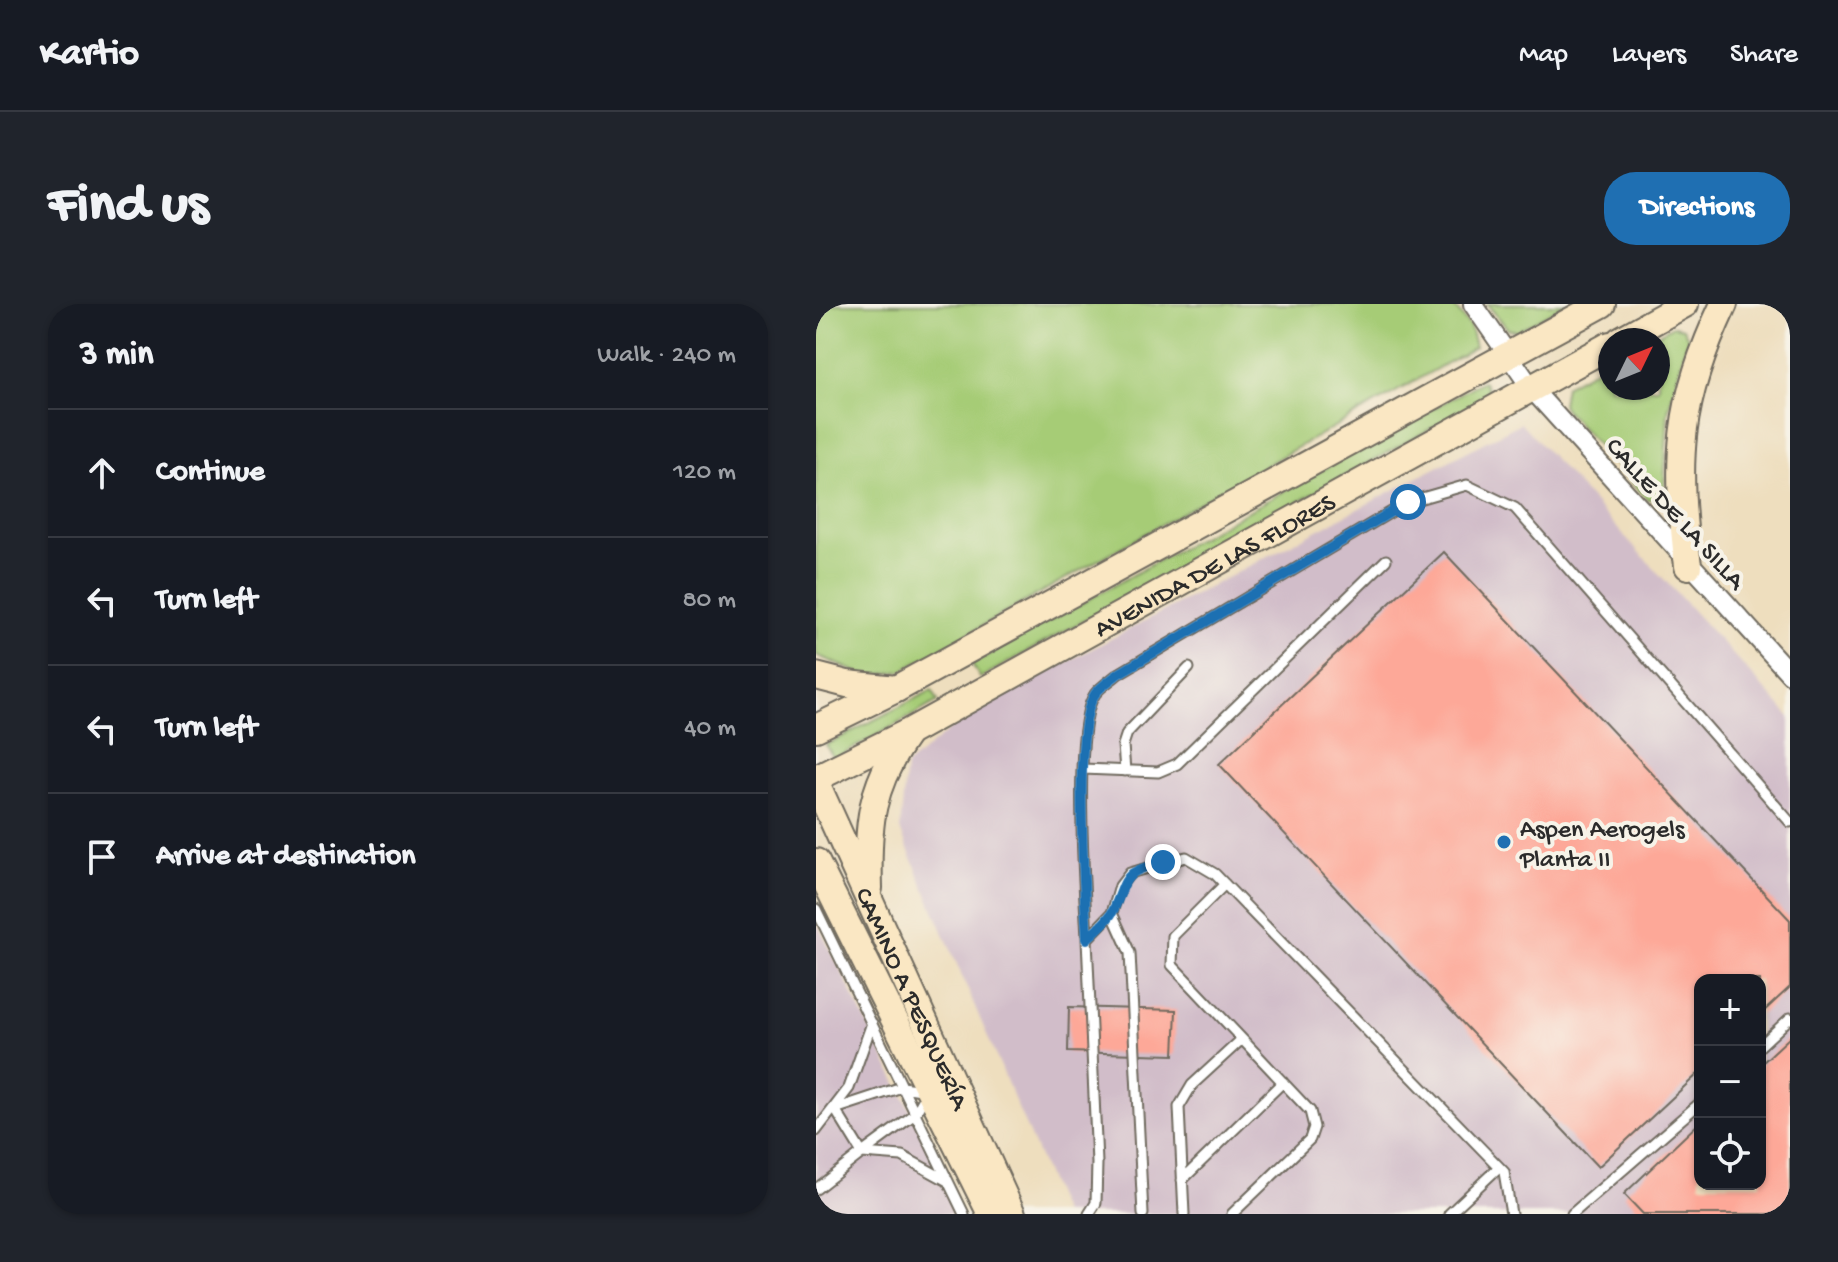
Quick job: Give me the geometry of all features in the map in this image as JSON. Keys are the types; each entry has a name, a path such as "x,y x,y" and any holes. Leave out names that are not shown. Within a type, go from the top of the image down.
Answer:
{"street":[{"name":"CALLE DE LA SILLA","path":"1473,304 1532,389 1688,566 1790,674"},
{"name":"AVENIDA DE LAS FLORES","path":"816,728 896,689 1602,304"},
{"path":"1642,328 1685,304"},
{"path":"1688,566 1679,489 1681,435 1692,382 1724,304"},
{"name":"AVENIDA DE LAS FLORES","path":"816,780 909,732 1598,352"},
{"path":"946,662 966,700"},
{"path":"816,676 847,684 896,689"},
{"path":"870,899 868,823 873,801 888,763 909,732"},
{"name":"CAMINO A PESQUERÍA","path":"816,780 992,1170 1007,1211"},
{"name":"CAMINO A PESQUERÍA","path":"816,862 915,1089 1007,1211"},
{"path":"911,992 908,998 933,1082 915,1089"},
{"path":"915,1089 941,1094 984,1166 992,1170"}],"lane":[{"path":"1089,1214 1096,1203 1097,1163 1083,769 1085,721 1094,694 1118,674 1408,502 1467,485 1515,508 1790,822"},
{"path":"1083,769 1158,772 1177,764 1386,560"},
{"path":"1125,771 1123,745 1127,733 1189,668"},
{"path":"1087,939 1112,913 1120,886 1130,873 1186,857 1225,884 1504,1172 1511,1214"},
{"path":"1225,884 1173,936 1172,965 1310,1111 1314,1127 1310,1139 1232,1214"},
{"path":"816,909 872,1023 915,1089 915,1114 964,1214"},
{"path":"1112,913 1130,953 1143,1214"},
{"path":"1766,1040 1790,1018"},
{"path":"816,1131 835,1109 856,1074 872,1023"},
{"path":"1184,1214 1179,1107 1183,1096 1242,1039"},
{"path":"1182,1180 1283,1082"},
{"path":"835,1109 915,1089"},
{"path":"915,1089 915,1114"},
{"path":"1572,1214 1694,1108"},
{"path":"835,1109 862,1153"},
{"path":"816,1189 915,1114"},
{"path":"862,1153 902,1156 932,1169 948,1181"},
{"path":"1449,1214 1499,1167"}],"shaded area":[{"path":"1521,423 1790,717 1790,1214 1063,1214 900,830 906,766 970,713"},
{"path":"816,921 962,1214 816,1214"}],"green space":[{"path":"816,304 1452,304 1470,327 1475,347 902,671 866,676 816,655"},
{"path":"1487,304 1566,304 1517,331 1508,329"},
{"path":"1669,328 1683,328 1688,338 1668,411 1664,488 1661,494 1648,500 1562,404 1565,386 1598,368 1598,400 1670,400"},
{"path":"1483,381 1491,395 980,678 972,664"},
{"path":"932,690 938,701 834,759 826,745"}],"building":[{"name":"Aspen Aerogels Planta II","path":"1444,552 1790,920 1790,987 1766,1009 1766,974 1694,974 1694,1078 1598,1167 1219,764"},
{"path":"1069,1007 1176,1010 1174,1055 1068,1052"},
{"path":"1790,1037 1790,1214 1643,1214 1624,1194 1694,1128 1694,1190 1766,1190 1766,1059"}],"place":[{"name":"Aspen Aerogels Planta II","path":"1504,842"}],"route":[{"path":"1163,862 1130,873 1120,886 1112,913 1087,939 1082,817 1085,721 1094,694 1118,674 1408,502"}]}
